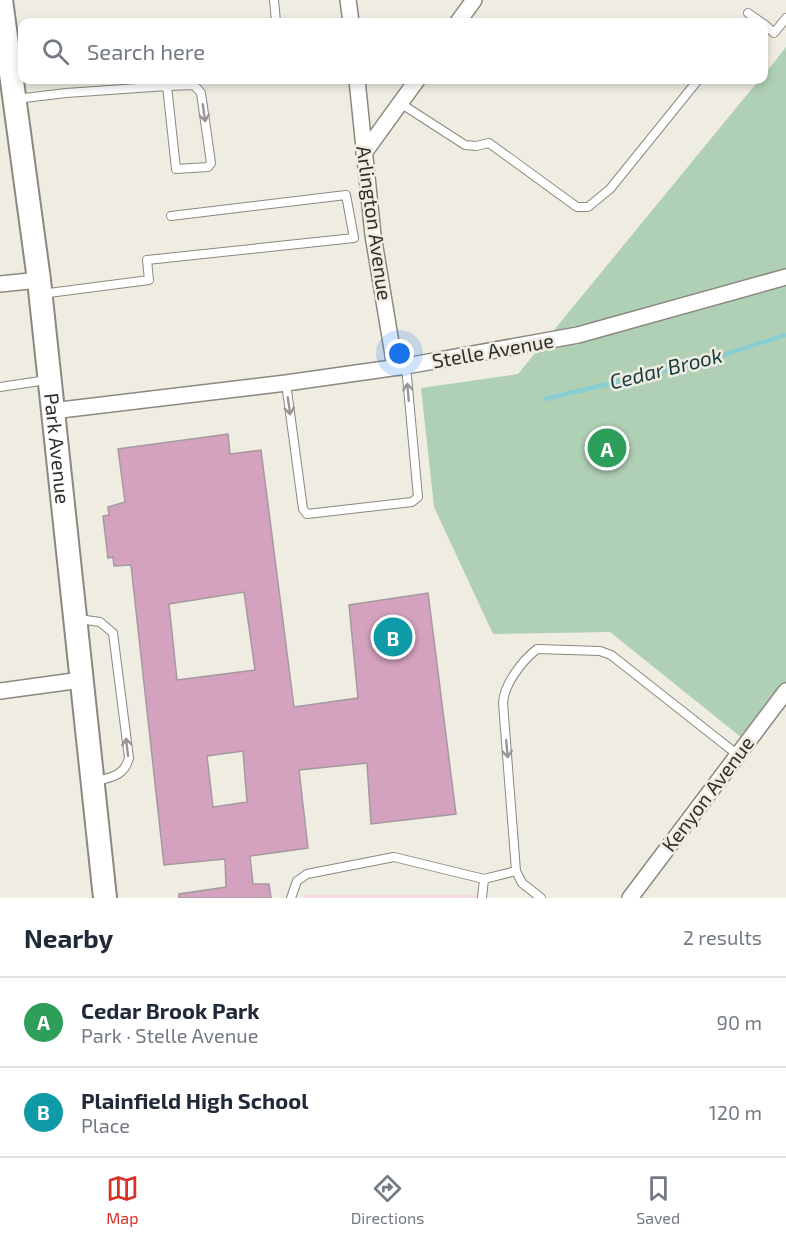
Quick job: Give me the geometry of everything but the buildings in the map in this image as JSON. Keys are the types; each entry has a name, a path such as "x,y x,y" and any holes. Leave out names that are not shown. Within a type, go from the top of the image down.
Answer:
{"main road":[{"name":"Park Avenue","path":"1,0 39,287 105,898"}],"street":[{"path":"348,0 350,18"},
{"path":"461,18 474,0"},
{"name":"Arlington Avenue","path":"357,84 373,235 400,367"},
{"path":"364,153 414,84"},
{"name":"Stelle Avenue","path":"52,411 400,367 578,335 786,277"},
{"path":"0,284 39,287"},
{"path":"0,691 81,680"},
{"name":"Kenyon Avenue","path":"630,898 786,691"}],"lane":[{"path":"274,0 276,18"},
{"path":"748,13 755,18"},
{"path":"768,28 774,33 786,18"},
{"path":"12,81 18,82"},
{"path":"26,84 66,93 167,86 194,85 201,93 211,162 208,167 176,169 167,86"},
{"path":"400,103 465,145 476,147 489,143 577,207 588,207 610,189 695,84"},
{"path":"39,287 149,280 147,260 354,238 346,195 171,216"},
{"path":"286,383 303,509 307,514 412,502 418,497 410,417 400,367"},
{"path":"0,387 49,380"},
{"path":"75,619 100,622 112,633 129,758 127,767 120,774 92,782"},
{"path":"541,898 522,883 516,870 503,703 504,691 537,649 600,651 611,656 738,755"},
{"path":"291,898 297,881 307,874 394,857 484,879 516,870"},
{"path":"482,898 484,879"}],"shaded area":[{"path":"304,895 479,895 480,898 304,898"}],"green space":[{"path":"786,47 786,692 747,742 610,632 493,634 434,507 421,388 518,374 756,84 768,84 768,70"}],"waterway":[{"name":"Cedar Brook","path":"545,399 698,363 786,335"}],"place":[{"name":"Cedar Brook Park","path":"607,448"},
{"name":"Plainfield High School","path":"393,637"}]}
